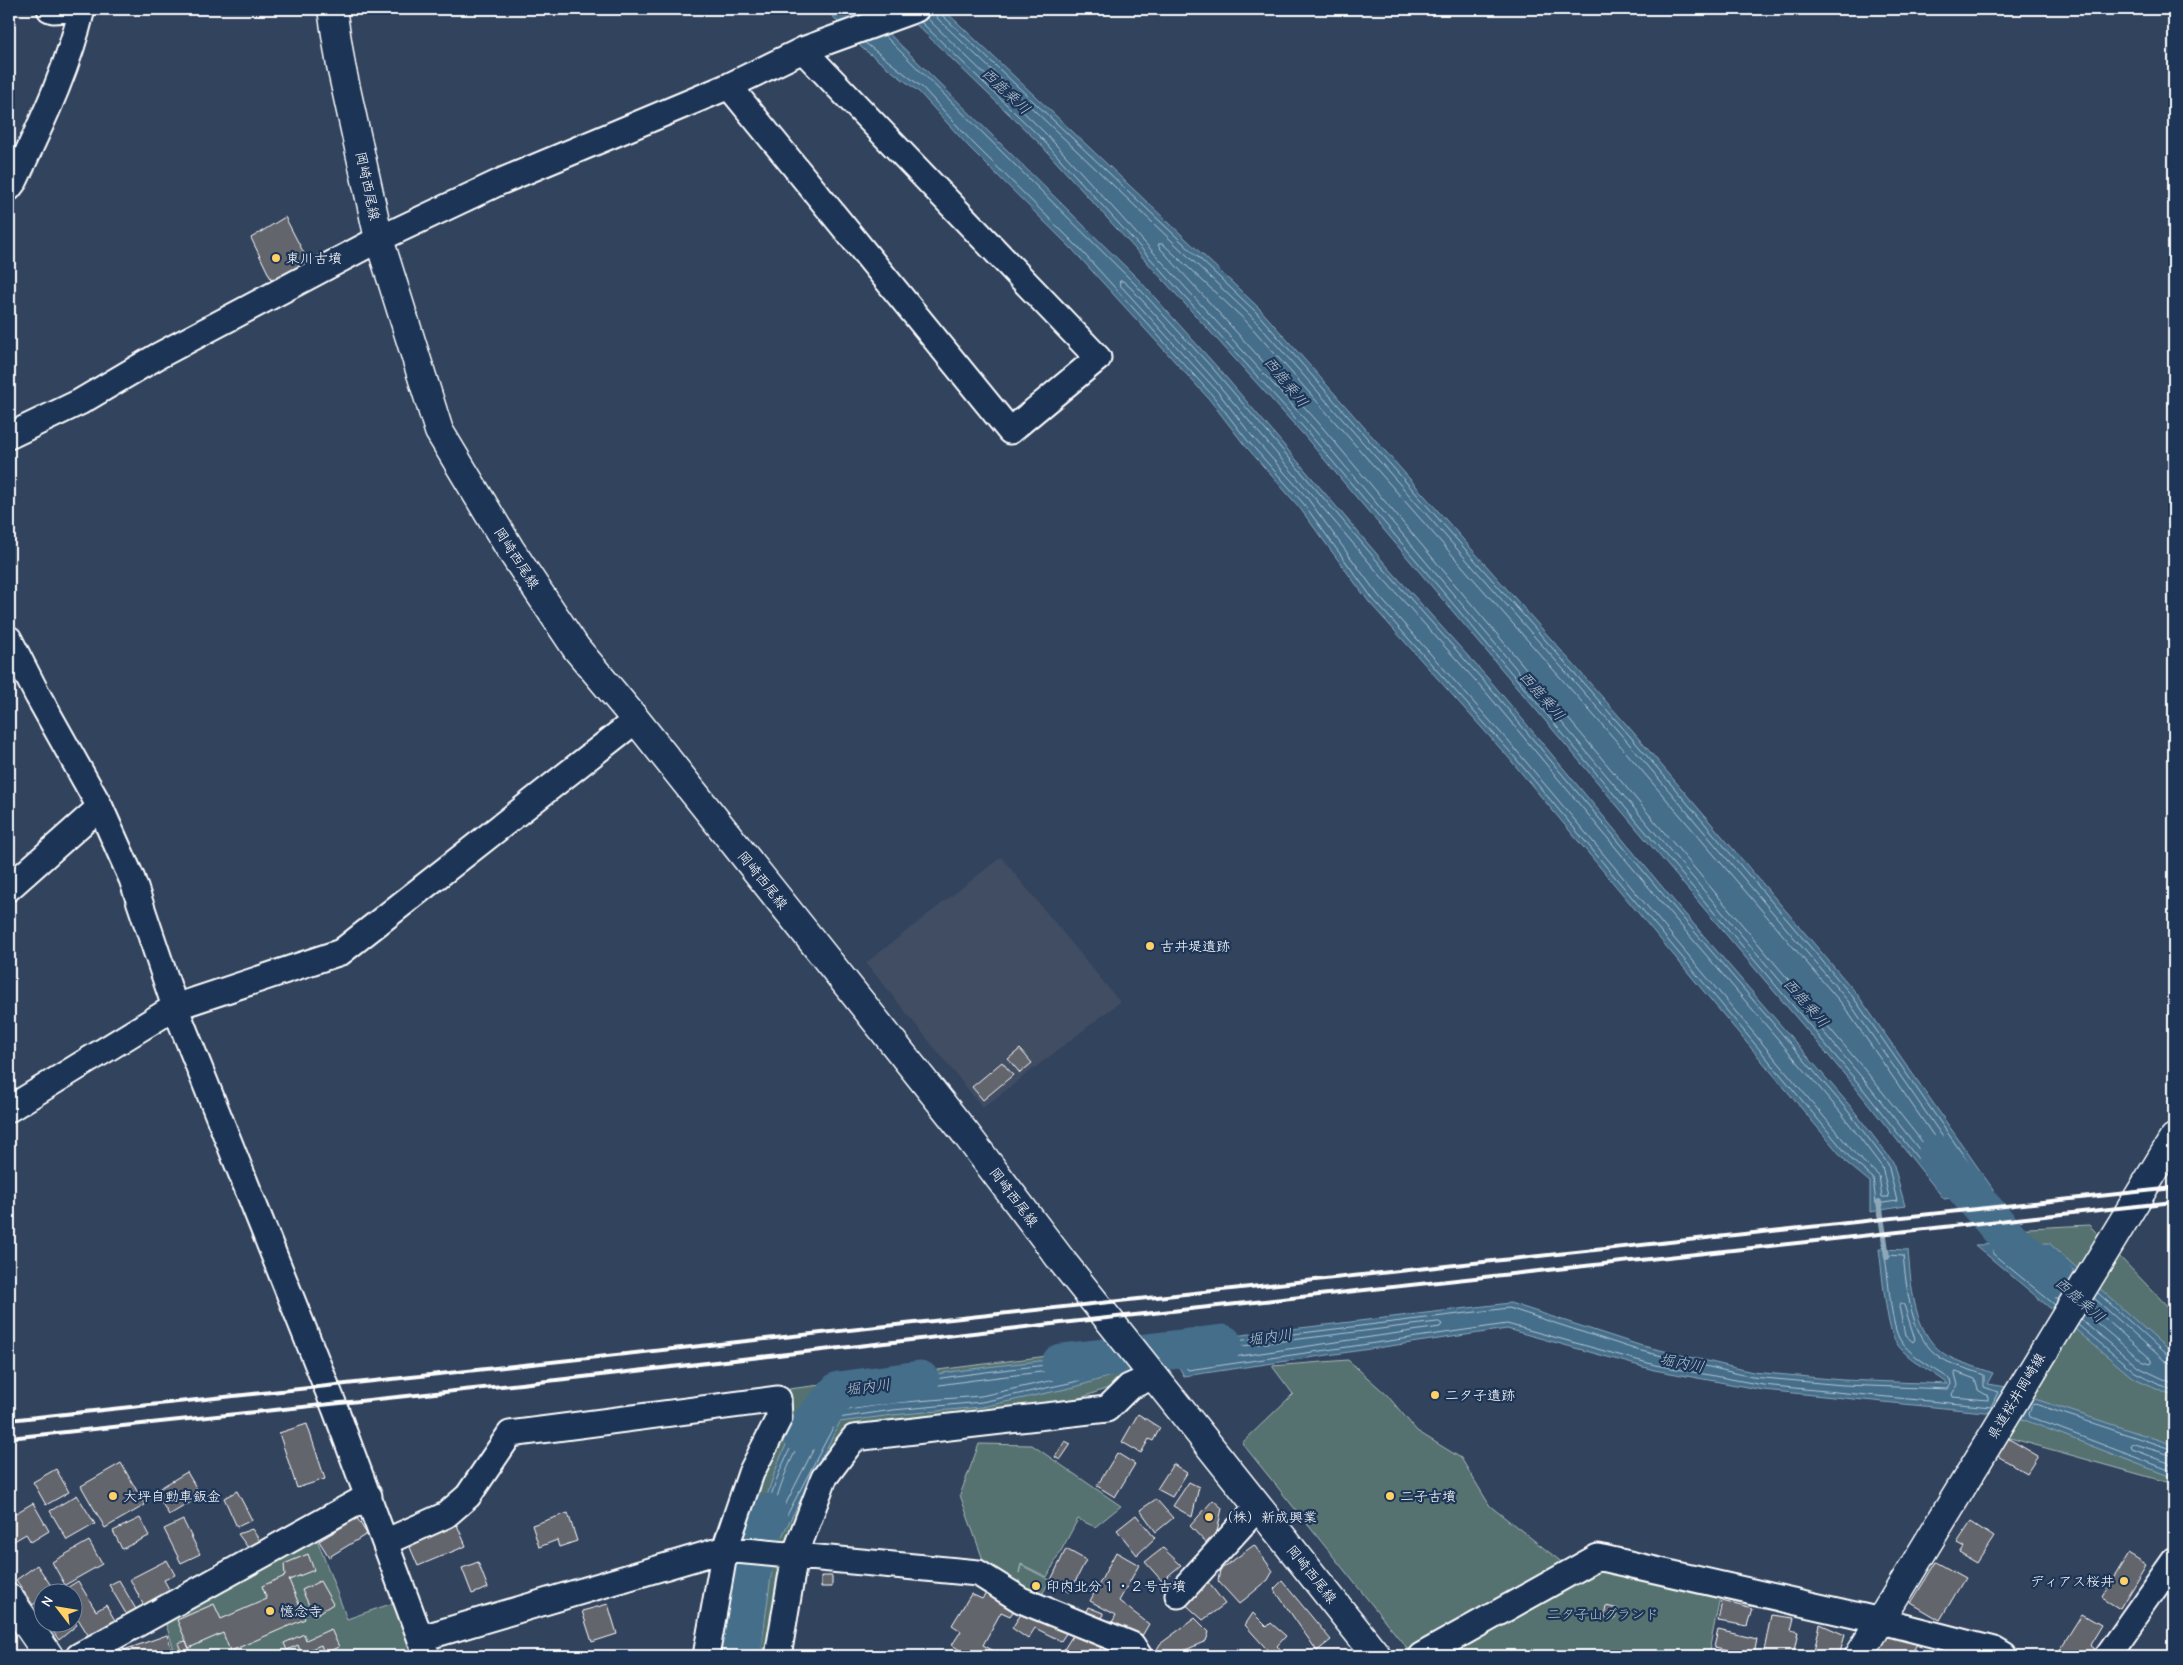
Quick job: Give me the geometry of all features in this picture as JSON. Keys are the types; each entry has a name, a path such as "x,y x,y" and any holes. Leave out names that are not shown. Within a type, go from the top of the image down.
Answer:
{"main road":[{"name":"岡崎西尾線","path":"332,9 341,66 379,238 439,431 510,549 576,648 636,720 966,1134 1062,1261 1377,1656"},
{"name":"県道桜井岡崎線","path":"1859,1656 2028,1375 2174,1138"},
{"path":"9,1598 49,1656"}],"street":[{"path":"50,9 71,9"},
{"path":"9,188 15,180 53,98 69,57 82,9"},
{"path":"9,436 80,402 158,356 379,238 502,181 730,86 803,50 916,9"},
{"path":"730,86 1010,431 1098,358 803,50"},
{"path":"9,638 38,696 100,807 132,879 175,1007 369,1496 424,1647 725,1549 978,1573 1022,1600 1132,1645 1139,1656"},
{"path":"9,1109 175,1007 341,952 636,720"},
{"path":"9,888 100,807"},
{"path":"778,1656 795,1556 824,1478 854,1438 1107,1409 1129,1387 1142,1361"},
{"path":"392,1539 446,1515 461,1503 485,1473 510,1434 778,1399 779,1418 751,1473 725,1549 706,1656"},
{"path":"79,1656 369,1496"},
{"path":"1178,1595 1258,1507"},
{"path":"1421,1656 1598,1557 1880,1621 1994,1650 2004,1656"},
{"path":"2107,1656 2174,1561"}],"shaded area":[{"path":"1001,857 1120,1002 983,1108 866,963"}],"green space":[{"path":"2089,1225 2174,1313 2174,1484 1985,1431 2062,1305 1990,1230"},
{"path":"1102,1349 1125,1382 1069,1402 846,1432 769,1656 716,1656 734,1568 767,1462 791,1418 789,1389"},
{"name":"二子古墳","path":"1348,1360 1387,1395 1417,1431 1461,1458 1490,1506 1568,1567 1410,1652 1242,1443 1293,1394 1272,1366"},
{"path":"979,1444 1032,1445 1121,1506 1095,1527 1078,1519 1047,1577 1021,1564 1019,1573 1021,1565 1050,1580 1038,1602 1021,1593 1019,1580 1019,1594 988,1574 960,1495"},
{"path":"315,1534 347,1619 396,1602 415,1656 176,1656 164,1618"},
{"name":"二タ子山グランド","path":"1599,1570 1720,1597 1708,1656 1447,1656 1578,1579"}],"water":[{"path":"826,9 864,9 1139,280 1218,368 1387,566 1493,684 1679,907 1851,1107 1893,1162 1905,1206 1870,1212 1870,1182 1848,1164 1508,757 1369,602 1299,507 1243,443 1209,399 1072,249 969,147 919,92 862,48"},
{"path":"900,9 943,9 1259,308 1633,732 1857,994 1995,1192 1944,1199 1855,1087 1302,433 1039,143"},
{"path":"2049,1243 2174,1355 2174,1396 2132,1377 1975,1245"},
{"path":"1879,1249 1908,1250 1915,1306 1925,1333 1933,1344 1953,1359 1993,1373 1987,1384 2007,1387 1994,1413 1763,1390 1654,1370 1507,1329 1184,1376 1166,1344 1510,1303 1639,1345 1753,1372 1843,1380 1948,1384 1913,1360 1895,1341 1889,1323"},
{"path":"1110,1353 1124,1372 1075,1387 982,1407 840,1422 778,1544 755,1543 764,1505 786,1444 809,1411 826,1396 894,1381 955,1371"},
{"path":"2029,1397 2174,1445 2174,1478 2022,1419"},
{"path":"772,1569 760,1656 732,1656 746,1570"}],"building":[{"path":"285,217 309,263 272,281 251,238"},
{"path":"1020,1049 1032,1063 1020,1073 1008,1059"},
{"path":"1002,1062 1013,1075 983,1100 972,1087"},
{"path":"1138,1414 1160,1428 1153,1441 1149,1439 1141,1453 1122,1442"},
{"path":"307,1424 325,1479 297,1488 279,1433"},
{"path":"2004,1436 2038,1456 2027,1473 1994,1454"},
{"path":"1065,1441 1071,1444 1060,1460 1055,1457"},
{"path":"1117,1453 1135,1464 1115,1497 1097,1486"},
{"name":"大坪自動車鈑金","path":"121,1463 145,1505 105,1528 81,1486"},
{"path":"1173,1464 1187,1473 1172,1497 1157,1489"},
{"path":"56,1469 69,1492 46,1505 33,1482"},
{"path":"187,1472 201,1496 169,1515 155,1491"},
{"path":"1189,1482 1199,1487 1192,1517 1173,1506"},
{"path":"237,1491 252,1520 237,1527 224,1498"},
{"path":"77,1495 95,1524 67,1540 50,1511"},
{"path":"1156,1499 1173,1518 1156,1532 1140,1510"},
{"name":"（株）新成興業","path":"1213,1500 1222,1508 1217,1532 1207,1544 1190,1526"},
{"path":"33,1503 49,1531 31,1542 26,1534 9,1544 9,1517"},
{"path":"568,1513 577,1541 559,1547 557,1540 539,1547 532,1525"},
{"path":"1136,1515 1155,1538 1137,1555 1117,1530"},
{"path":"140,1518 149,1536 122,1549 113,1531"},
{"path":"357,1518 367,1534 329,1557 319,1541"},
{"path":"183,1520 200,1554 181,1563 164,1529"},
{"path":"1971,1522 1994,1537 1977,1563 1960,1553 1964,1547 1957,1543"},
{"path":"457,1525 466,1546 418,1566 409,1545"},
{"path":"252,1529 260,1541 249,1549 238,1534"},
{"path":"89,1541 102,1564 70,1582 63,1582 52,1562"},
{"path":"1254,1545 1273,1571 1268,1580 1239,1604 1218,1581 1220,1570"},
{"path":"1163,1548 1181,1565 1162,1581 1145,1562"},
{"path":"1066,1549 1086,1560 1070,1592 1050,1582"},
{"path":"1116,1552 1139,1565 1119,1601 1149,1624 1139,1641 1109,1628 1116,1615 1090,1601"},
{"name":"憶念寺","path":"308,1554 314,1570 289,1580 305,1619 233,1650 236,1656 232,1656 223,1633 189,1648 177,1620 214,1604 221,1619 267,1599 262,1586 285,1576 284,1564"},
{"name":"ディアス桜井","path":"2128,1554 2146,1565 2120,1608 2102,1597"},
{"path":"167,1560 175,1575 164,1580 170,1591 144,1606 130,1579"},
{"path":"478,1562 488,1588 472,1594 462,1568"},
{"path":"1936,1562 1965,1578 1940,1620 1911,1603"},
{"path":"37,1565 49,1582 32,1582 32,1604 16,1580"},
{"path":"821,1576 832,1576 832,1587 821,1587"},
{"path":"119,1580 137,1611 128,1617 109,1585"},
{"path":"320,1581 333,1604 314,1616 302,1590"},
{"path":"1282,1581 1331,1640 1317,1651 1274,1589"},
{"path":"1208,1582 1225,1604 1203,1620 1183,1602"},
{"path":"82,1588 96,1611 106,1605 116,1622 90,1638 82,1625"},
{"path":"987,1592 1018,1605 1010,1616 1001,1612 983,1645 1003,1656 969,1656 952,1645 961,1631 952,1625 971,1594 982,1599"},
{"path":"1722,1601 1753,1609 1748,1626 1718,1621"},
{"path":"608,1604 617,1634 592,1642 582,1611"},
{"path":"1606,1606 1618,1609 1615,1619 1604,1616"},
{"path":"1088,1607 1103,1613 1102,1621 1084,1616"},
{"path":"1025,1608 1069,1629 1061,1641 1035,1628 1028,1639 1012,1628"},
{"path":"1253,1613 1267,1627 1271,1623 1286,1636 1277,1646 1288,1656 1271,1656 1245,1625"},
{"path":"2082,1614 2101,1625 2089,1645 2094,1649 2090,1656 2072,1656 2060,1649"},
{"path":"1771,1615 1794,1618 1791,1630 1798,1632 1793,1656 1763,1656"},
{"path":"1195,1618 1209,1632 1206,1641 1172,1656 1158,1656 1155,1653 1160,1644"},
{"path":"1820,1624 1845,1635 1839,1656 1813,1656"},
{"path":"331,1629 339,1647 324,1653 321,1645 301,1653 298,1645 287,1650 284,1643 304,1634 306,1640"},
{"path":"1076,1630 1102,1646 1096,1656 1072,1656 1063,1651"},
{"path":"1718,1630 1757,1639 1754,1655 1714,1647"},
{"path":"53,1632 69,1632 59,1640"},
{"path":"1887,1633 1917,1644 1910,1656 1875,1656"},
{"path":"167,1635 174,1656 119,1656 118,1652"},
{"path":"186,1641 192,1656 183,1656 178,1643"},
{"path":"1114,1650 1122,1656 1111,1656"}],"waterway":[{"name":"西鹿乗川","path":"1937,1155 2010,1240 2054,1278"},
{"path":"1879,1202 1887,1257"},
{"name":"堀内川","path":"1061,1363 1223,1344"},
{"name":"堀内川","path":"802,1434 839,1391 920,1380"},
{"name":"堀内川","path":"741,1656 749,1581 768,1513"}],"railway":[{"path":"9,1420 2174,1188"},
{"path":"9,1438 521,1384 1061,1323 2174,1202"}],"place":[{"name":"東川古墳","path":"276,258"},
{"name":"古井堤遺跡","path":"1150,946"},
{"name":"二タ子遺跡","path":"1435,1395"},
{"name":"大坪自動車鈑金","path":"113,1496"},
{"name":"二子古墳","path":"1390,1496"},
{"name":"（株）新成興業","path":"1209,1517"},
{"name":"ディアス桜井","path":"2124,1581"},
{"name":"印内北分１・２号古墳","path":"1036,1586"},
{"name":"憶念寺","path":"270,1611"}]}
